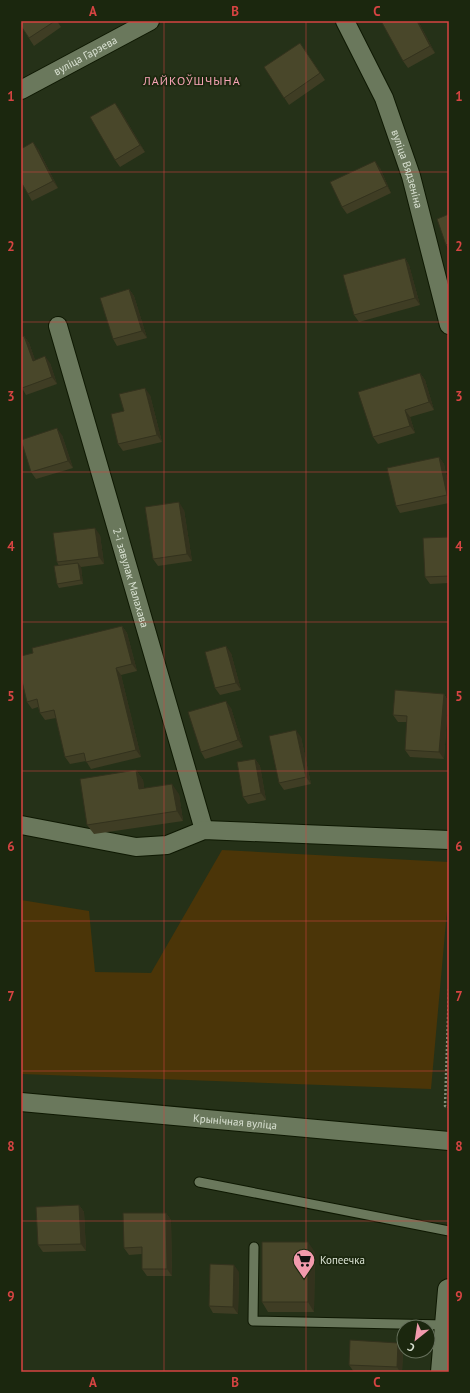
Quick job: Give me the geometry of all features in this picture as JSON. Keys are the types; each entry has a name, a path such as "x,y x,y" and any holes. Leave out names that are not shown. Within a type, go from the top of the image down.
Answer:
{"street":[{"name":"вуліца Гарэева","path":"21,90 150,21"},
{"name":"вуліца Вядзеніна","path":"345,21 384,98 411,176 449,325"},
{"name":"2-і завулак Малахава","path":"58,326 204,830"},
{"path":"21,825 136,847 167,845 204,830 449,840"},
{"name":"Крынічная вуліца","path":"21,1102 449,1141"},
{"path":"442,1372 449,1290"}],"lane":[{"path":"199,1182 449,1231"},
{"path":"254,1247 253,1321 446,1325"}],"path":[{"path":"449,989 445,1106 449,1107"}],"shaded area":[{"path":"222,850 449,862 449,888 431,1089 21,1074 21,900 89,911 95,972 151,973"}],"building":[{"path":"21,21 55,21 29,38 21,26"},
{"path":"381,21 417,21 430,46 403,61"},
{"path":"300,43 320,73 284,98 264,67"},
{"path":"115,103 140,145 115,160 90,117"},
{"path":"33,142 53,181 28,194 21,182 21,149"},
{"path":"375,161 387,186 342,207 330,182"},
{"path":"449,214 449,244 446,245 437,219"},
{"path":"405,258 415,298 354,315 343,275"},
{"path":"129,289 142,331 113,339 100,298"},
{"path":"24,336 33,361 45,356 52,377 22,388 21,337"},
{"path":"420,373 429,402 405,410 410,426 373,437 358,392"},
{"path":"145,388 157,435 118,444 111,414 124,411 119,394"},
{"path":"57,428 68,461 31,472 21,440"},
{"path":"439,457 447,495 396,506 387,468"},
{"path":"179,502 187,554 153,559 145,507"},
{"path":"95,528 99,557 57,562 53,533"},
{"path":"449,537 449,576 425,577 423,538"},
{"path":"78,563 81,580 57,584 54,566"},
{"path":"122,626 132,664 116,668 136,750 86,762 84,753 65,757 54,710 40,713 37,699 27,702 21,677 21,656 33,653 32,648"},
{"path":"226,646 236,683 215,688 205,652"},
{"path":"395,690 444,694 439,752 405,750 407,716 393,715"},
{"path":"226,701 238,740 201,752 188,712"},
{"path":"296,730 306,777 279,783 269,736"},
{"path":"255,759 261,793 243,797 237,762"},
{"path":"136,770 139,789 172,784 177,811 87,825 80,779"},
{"path":"79,1205 81,1244 38,1245 36,1207"},
{"path":"123,1213 166,1213 167,1269 142,1269 142,1247 124,1248"},
{"path":"262,1242 308,1242 308,1302 262,1302"},
{"path":"210,1264 234,1265 233,1307 209,1306"},
{"path":"350,1340 396,1343 397,1367 349,1365"}],"place":[{"name":"Копеечка","path":"304,1280"}],"district":[{"name":"ЛАЙКОЎШЧЫНА","path":"192,81"}]}
